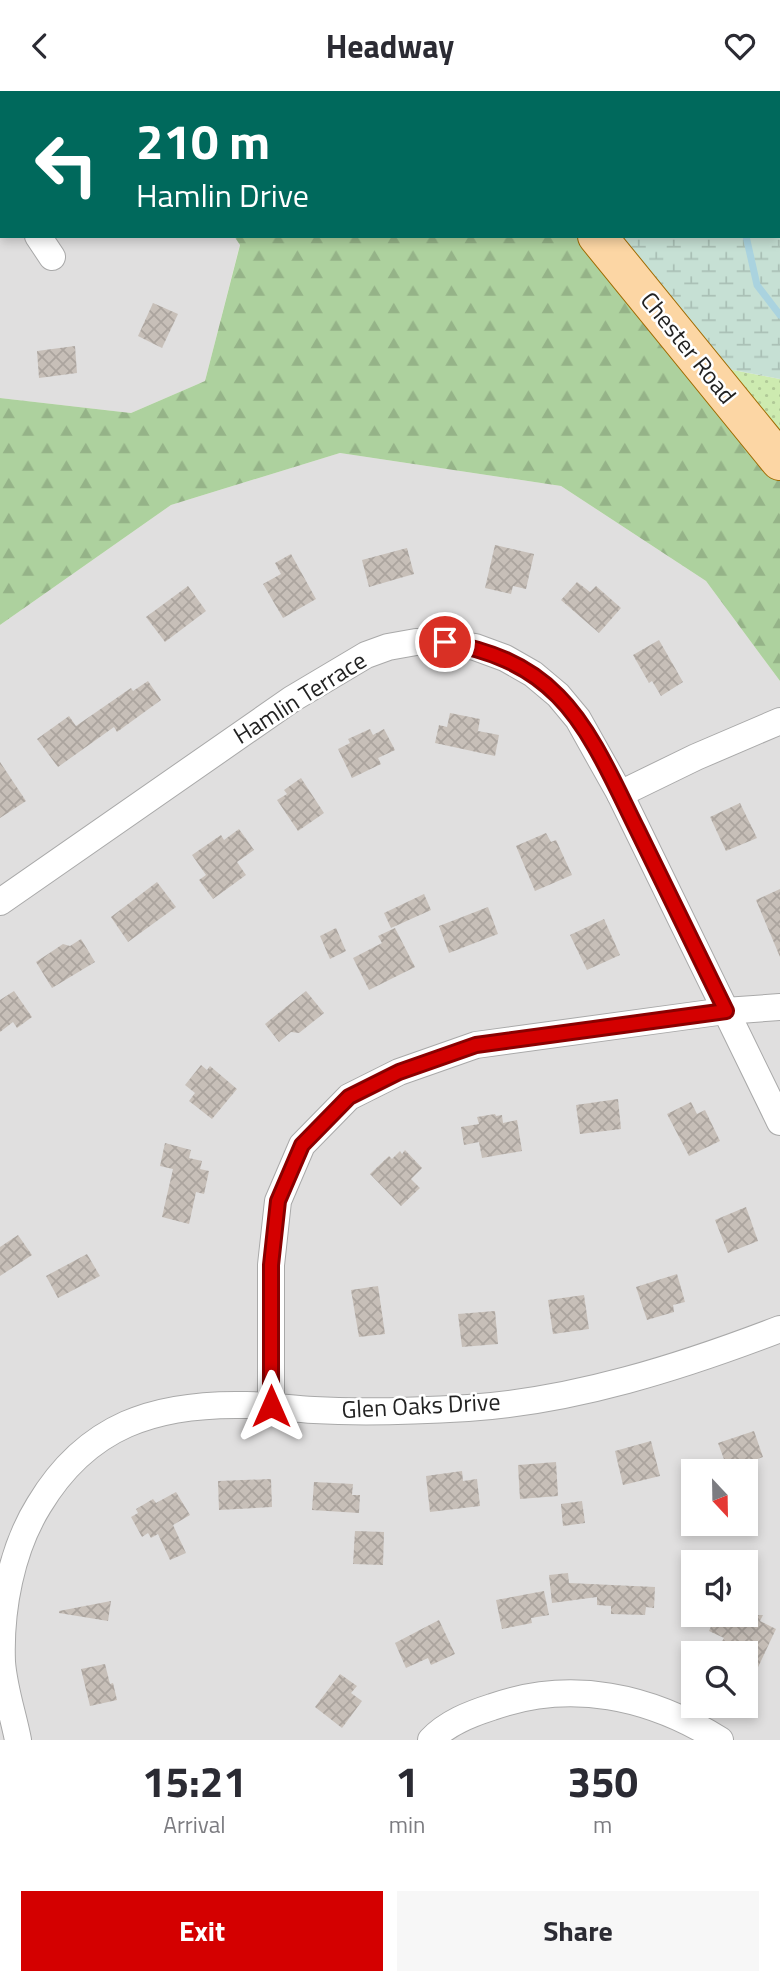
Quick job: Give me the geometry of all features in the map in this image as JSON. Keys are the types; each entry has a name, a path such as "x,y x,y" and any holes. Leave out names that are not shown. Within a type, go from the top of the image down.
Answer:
{"main road":[{"name":"Chester Road","path":"599,238 780,461"}],"street":[{"name":"Hamlin Terrace","path":"0,902 292,699 366,655 388,647 416,642 445,642 475,647 505,658 533,674 558,695 578,719 620,794 780,1122"},
{"path":"620,794 696,757 780,721"},
{"path":"271,1406 271,1265 278,1201 302,1145 349,1097 399,1072 476,1045 726,1011 780,1007"},
{"name":"Glen Oaks Drive","path":"18,1740 1,1664 1,1630 18,1548 32,1515 67,1464 88,1445 113,1430 170,1411 212,1406 401,1411 471,1408 534,1399 597,1387 678,1365 780,1329"},
{"path":"432,1740 440,1731 472,1713 514,1699 550,1693 579,1692 619,1697 657,1707 693,1723 720,1740"}],"shaded area":[{"path":"0,238 236,238 240,244 205,381 131,413 0,398"},
{"path":"340,453 561,486 706,581 780,681 780,1740 0,1740 0,625 171,505"}],"green space":[{"path":"235,238 583,238 780,480 780,681 706,581 561,486 340,453 171,505 0,625 0,398 131,413 205,381 240,245"},
{"path":"616,238 780,238 780,379 723,368"},
{"path":"723,368 780,379 780,440"}],"building":[{"path":"153,303 178,314 162,348 138,336"},
{"path":"75,346 77,373 39,378 37,351"},
{"path":"495,545 534,554 526,589 513,586 511,594 485,588"},
{"path":"407,548 414,574 369,587 362,560"},
{"path":"291,554 316,599 283,618 263,584 281,574 275,563"},
{"path":"577,582 590,592 596,586 621,608 599,633 561,600"},
{"path":"188,586 206,611 165,642 146,617"},
{"path":"659,640 683,682 661,696 652,681 649,683 633,655"},
{"path":"148,681 161,700 117,732 114,727 58,767 37,739 69,716 76,726 131,688 133,691"},
{"path":"450,713 480,719 478,731 499,735 495,756 435,743 439,725 447,727"},
{"path":"370,729 373,735 384,729 395,750 378,758 381,764 352,778 338,749 350,743 348,739"},
{"path":"0,762 26,801 0,818"},
{"path":"301,778 324,813 298,831 277,800 287,794 284,790"},
{"path":"740,803 757,838 726,851 710,817"},
{"path":"239,829 254,850 237,862 246,875 213,899 199,880 206,875 192,855 221,835 224,840"},
{"path":"546,833 551,842 556,840 572,875 535,891 516,846"},
{"path":"157,882 176,907 128,942 111,917"},
{"path":"780,889 780,957 756,900"},
{"path":"424,894 431,910 391,928 384,913"},
{"path":"488,907 498,934 449,953 439,926"},
{"path":"604,919 620,955 587,970 570,935"},
{"path":"336,928 346,951 330,959 320,936"},
{"path":"395,928 415,967 369,990 353,958 382,943 378,936"},
{"path":"81,939 95,962 52,988 36,962 63,944 70,946"},
{"path":"14,991 32,1017 17,1028 13,1022 0,1032 0,1000"},
{"path":"306,991 324,1013 299,1033 291,1032 279,1042 265,1024"},
{"path":"201,1065 207,1070 210,1066 237,1089 212,1119 189,1101 195,1093 185,1085"},
{"path":"618,1099 621,1129 580,1134 576,1105"},
{"path":"691,1102 697,1114 705,1110 720,1141 689,1156 667,1114"},
{"path":"502,1115 503,1123 517,1120 522,1151 482,1158 479,1142 464,1145 461,1127 479,1124 477,1117"},
{"path":"165,1143 191,1150 189,1158 202,1161 200,1169 209,1171 204,1194 196,1192 189,1224 162,1217 173,1169 160,1166"},
{"path":"405,1150 422,1168 411,1179 420,1188 401,1206 370,1174 389,1156 392,1159"},
{"path":"746,1207 758,1241 728,1253 715,1220"},
{"path":"18,1235 32,1255 0,1276 0,1247"},
{"path":"87,1254 100,1276 58,1298 46,1276"},
{"path":"677,1274 685,1302 673,1305 674,1312 647,1320 636,1287"},
{"path":"378,1286 385,1334 359,1337 351,1290"},
{"path":"584,1295 589,1329 553,1334 548,1300"},
{"path":"495,1311 498,1344 462,1347 458,1314"},
{"path":"754,1431 763,1457 724,1459 718,1443"},
{"path":"651,1441 660,1476 623,1485 615,1451"},
{"path":"556,1462 558,1496 520,1499 518,1465"},
{"path":"462,1471 463,1481 477,1479 480,1506 430,1512 426,1476"},
{"path":"271,1479 272,1507 219,1510 218,1481"},
{"path":"314,1482 353,1484 352,1495 360,1495 359,1513 312,1510"},
{"path":"176,1492 190,1515 173,1525 186,1553 170,1560 158,1534 151,1538 148,1533 142,1537 131,1517 138,1513 136,1509 153,1499 156,1503"},
{"path":"582,1501 585,1523 563,1526 561,1504"},
{"path":"355,1531 384,1532 383,1565 353,1564"},
{"path":"568,1573 569,1583 655,1587 654,1608 646,1607 645,1615 611,1614 611,1606 597,1605 597,1597 552,1603 549,1575"},
{"path":"544,1591 549,1615 531,1618 532,1623 502,1629 496,1600"},
{"path":"111,1601 108,1621 59,1613 59,1611"},
{"path":"758,1615 763,1615 760,1621 776,1629 758,1667 758,1641 722,1641 724,1638 709,1631 711,1627 758,1627"},
{"path":"439,1620 455,1654 431,1665 428,1658 406,1668 395,1643"},
{"path":"105,1664 117,1700 90,1706 81,1669"},
{"path":"340,1674 357,1686 351,1693 362,1701 342,1728 315,1707"}],"waterway":[{"path":"746,238 757,285 780,315"}],"route":[{"path":"271,1406 271,1265 278,1201 302,1145 349,1097 399,1072 476,1045 726,1011 620,794 578,719 558,695 533,674 505,658 475,647 445,642"}]}
